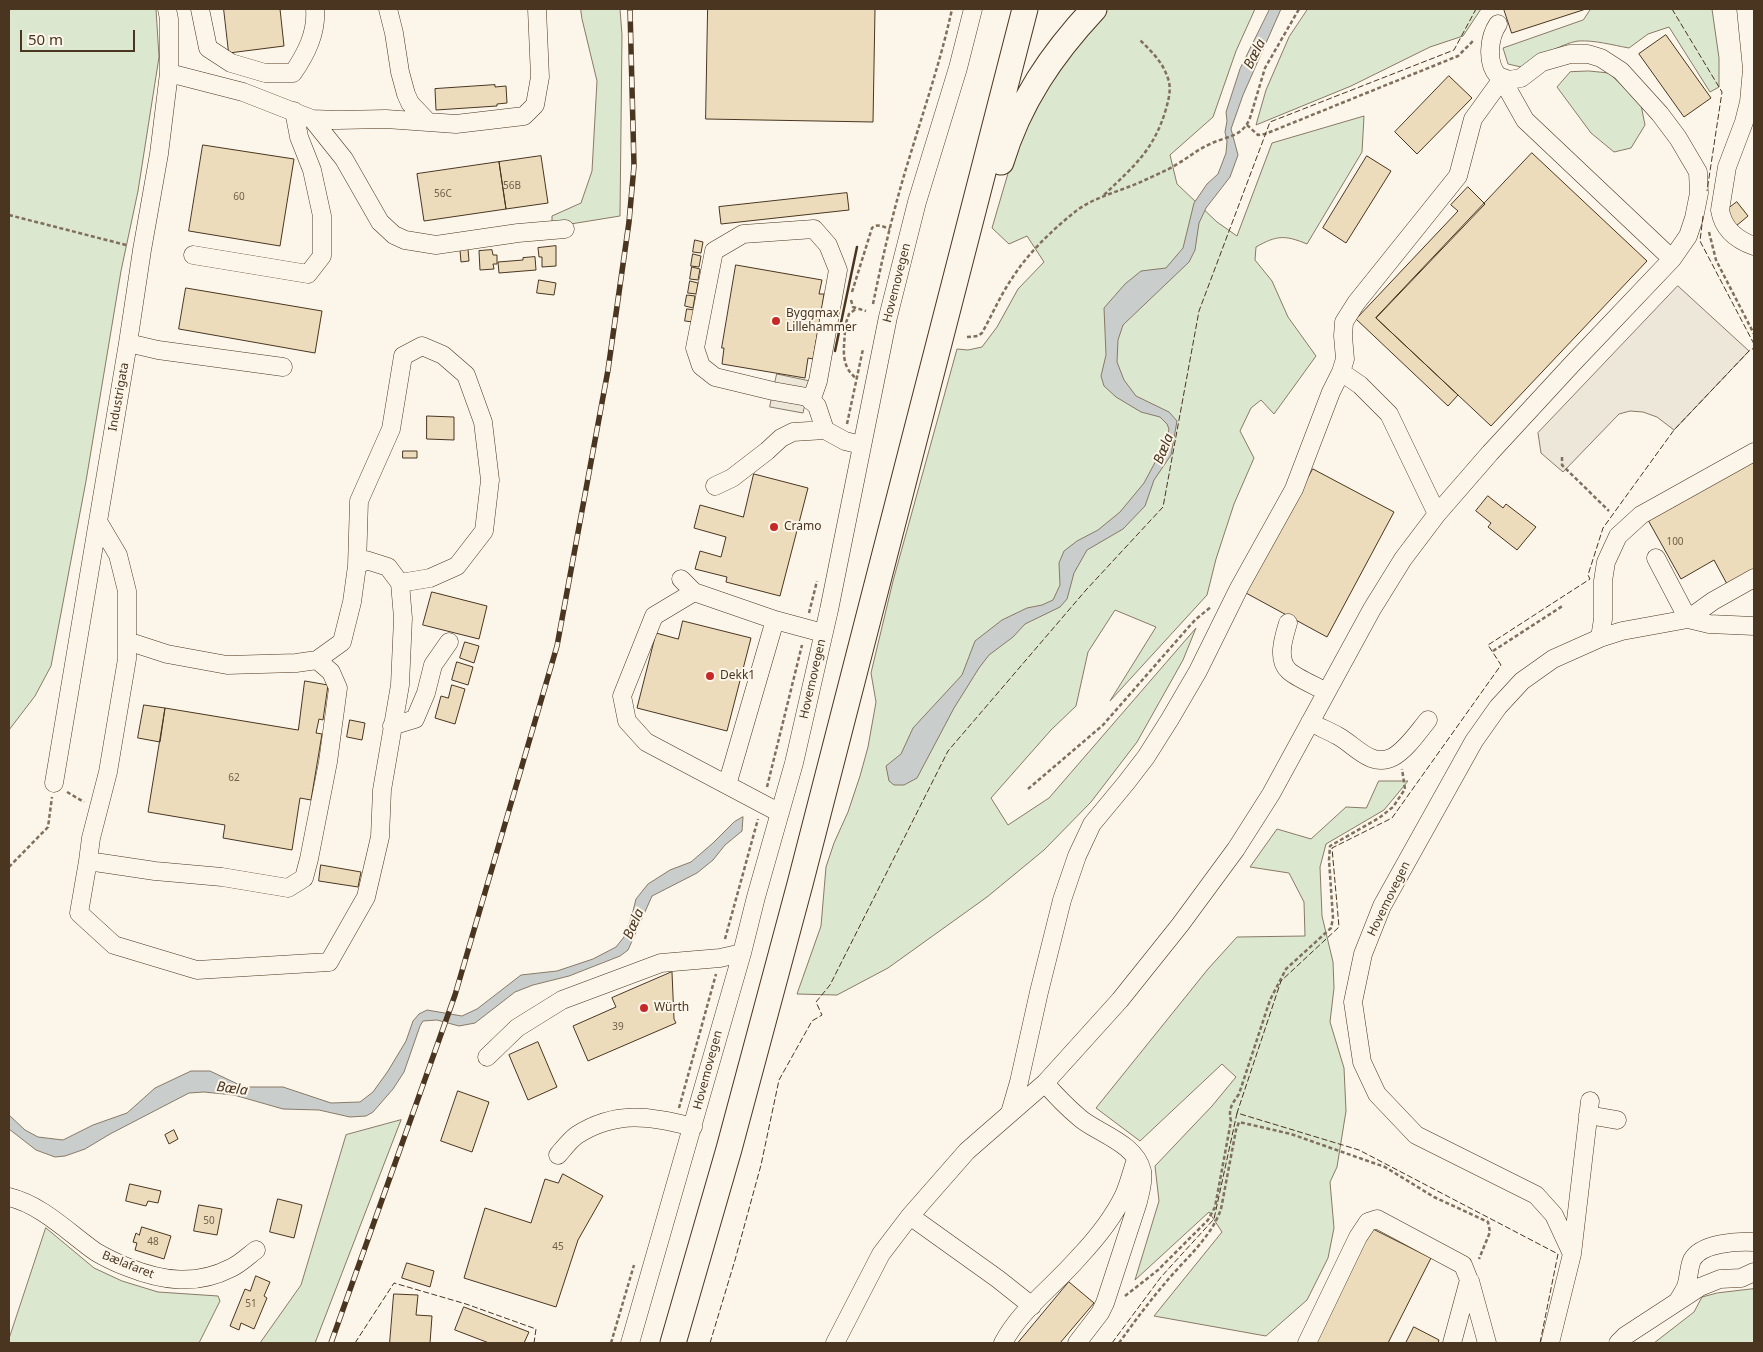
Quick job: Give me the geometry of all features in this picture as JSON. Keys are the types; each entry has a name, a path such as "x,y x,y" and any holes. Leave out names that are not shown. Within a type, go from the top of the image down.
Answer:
{"highway":[{"path":"892,529 890,507 894,483 1013,9"},
{"path":"954,335 1025,9"},
{"path":"673,1343 710,1220 754,1060 892,529 954,335 1005,148 1018,115 1053,57 1094,9"}],"street":[{"name":"Industrigata","path":"54,783 159,154 169,73 170,29 167,9"},
{"path":"200,9 208,48 231,63 265,73 293,73 310,45 316,15 315,9"},
{"path":"388,9 406,94 410,103 428,122"},
{"path":"169,73 243,92 312,119 386,119 456,124 524,116 535,105 540,77 537,9"},
{"name":"Hovemovegen","path":"630,1343 693,1127 794,763 823,633 853,443 915,211 961,59 973,9"},
{"path":"1746,9 1752,69 1749,102 1744,122 1727,168 1720,210 1728,229 1738,238 1754,246"},
{"path":"1498,24 1493,31 1491,44 1492,65 1495,73 1502,79 1525,120 1672,259"},
{"path":"835,1343 881,1254 910,1216 968,1151 1045,1083 1120,1000 1180,925 1236,849 1271,794 1387,584 1403,559 1437,514 1490,453 1672,259 1688,236 1699,193 1698,172 1678,138 1660,114 1621,71 1601,58 1588,54 1570,54 1542,62 1520,78 1502,79"},
{"path":"1010,1113 1062,900 1077,856 1092,824 1146,757 1170,719 1198,671 1239,588 1294,489 1331,392 1342,372 1345,359 1344,322 1356,303 1458,176 1473,120 1502,79"},
{"path":"193,254 308,274 322,256 322,216 312,170 299,137 294,111"},
{"path":"312,119 344,159 380,222 394,235 406,240 436,245 518,233 565,229"},
{"path":"811,401 818,381 838,270 828,245 814,229 743,234 714,251 695,348 701,366 715,377 807,397 811,401 817,406 825,430"},
{"path":"128,343 158,350 283,368"},
{"path":"127,641 167,654 227,665 296,663 317,660 342,642 352,602 357,566 359,501 391,429 403,356 422,346 443,355 466,376 484,422 490,480 484,531 457,566 430,578 400,583"},
{"path":"1342,372 1360,384 1389,414 1437,514"},
{"path":"715,486 732,478 767,451 780,438 794,432 825,430 853,443"},
{"path":"1600,638 1603,618 1604,572 1610,549 1618,536 1641,515 1754,452"},
{"path":"99,522 118,555 127,591 127,659 108,772 91,838 79,913 114,945 197,970 329,962 366,897 380,837 382,790 400,685 403,618 400,583 388,567 366,560 357,566"},
{"path":"1656,558 1688,619"},
{"name":"Hovemovegen","path":"1688,619 1713,601 1754,578"},
{"path":"681,579 694,592 775,620 823,633"},
{"path":"694,592 654,616 622,696 627,721 646,742 780,813"},
{"name":"Hovemovegen","path":"1572,1254 1554,1215 1536,1195 1416,1135 1377,1094 1362,1062 1352,1002 1362,954 1382,906 1474,741 1488,719 1511,692 1537,670 1553,659 1600,638 1622,631 1688,619 1709,624 1754,626"},
{"path":"727,785 775,620"},
{"path":"1288,623 1283,639 1282,656 1288,671 1326,692"},
{"path":"392,726 415,719 426,693 433,665 449,642"},
{"path":"88,861 155,871 222,877 288,888 304,878 328,762 338,688 331,672 317,660"},
{"path":"1310,722 1338,736 1367,757 1382,761 1394,756 1428,720"},
{"path":"487,1057 517,1028 562,1000 661,963 720,958 742,953"},
{"path":"1045,1083 1082,1120 1126,1148 1136,1159 1142,1170 1142,1186 1105,1303 1100,1313 1077,1343"},
{"path":"1550,1343 1572,1254 1589,1108 1618,1120"},
{"path":"558,1155 577,1136 601,1124 627,1117 675,1122 693,1127"},
{"path":"1003,1343 1032,1306 1080,1257 1114,1212 1124,1194 1136,1159"},
{"name":"Bælafaret","path":"9,1198 26,1202 98,1253 114,1262 166,1279 188,1280 216,1275 233,1268 256,1250"},
{"path":"910,1216 998,1279 1032,1306"},
{"path":"1307,1343 1358,1236 1368,1222 1377,1219 1463,1265 1487,1343"},
{"path":"1678,1301 1687,1284 1693,1258 1707,1248 1725,1243 1754,1242"},
{"path":"1618,1343 1625,1336 1700,1287 1720,1279 1741,1278 1754,1272"},
{"path":"1452,1343 1469,1280"}],"path":[{"path":"872,310 890,229 952,9"},
{"path":"954,335 978,336 982,333 1011,279 1039,245 1077,210 1103,196 1143,181 1178,164 1201,148 1242,132 1247,125 1265,68 1299,9"},
{"path":"1103,196 1149,150 1161,126 1170,93 1168,77 1161,63 1139,39"},
{"path":"1247,125 1258,135 1265,134 1458,56 1473,41 1491,44"},
{"path":"9,215 119,242 142,250"},
{"path":"866,311 851,304 851,296 870,230 875,226 890,229"},
{"path":"1709,231 1716,260 1754,334"},
{"path":"1705,243 1712,244"},
{"path":"857,308 849,314 845,327 844,355 845,367 857,380"},
{"path":"853,443 857,380 865,342"},
{"path":"1562,457 1562,465 1609,511"},
{"path":"675,1122 762,804 819,572"},
{"path":"1028,789 1103,725 1196,618 1215,604"},
{"path":"1492,651 1564,605"},
{"path":"1105,1303 1124,1297 1158,1270 1208,1220 1215,1207 1231,1121 1229,1111 1239,1094 1270,1000 1286,969 1332,928 1330,846 1379,818 1393,807 1405,788 1398,752"},
{"path":"9,867 48,827 54,783 98,812"},
{"path":"1119,1343 1143,1310 1216,1221 1221,1209 1239,1122 1301,1137 1385,1167 1434,1197 1488,1222 1490,1232 1469,1280"},
{"path":"611,1343 636,1258"}],"green space":[{"path":"9,9 156,9 159,57 138,191 121,271 86,481 51,666 35,696 9,730"},
{"path":"581,9 620,9 622,35 620,216 552,227 552,216 581,203 592,171 597,81"},
{"path":"1107,9 1255,9 1236,51 1213,117 1170,155 1177,184 1217,222 1237,236 1272,143 1364,116 1362,152 1307,244 1293,239 1276,238 1256,247 1255,260 1272,281 1288,317 1316,356 1274,414 1261,400 1251,408 1240,431 1254,458 1234,504 1216,559 1207,595 1110,701 1156,627 1115,610 1088,652 1076,706 1051,730 991,798 1008,825 1049,798 1196,628 1183,660 1137,742 1091,802 1044,850 987,897 888,968 837,995 797,994 821,926 826,867 848,812 868,747 876,702 871,673 893,581 957,349 968,350 982,347 997,327 1018,289 1044,262 1027,236 1009,244 992,228 1016,146 1032,102"},
{"path":"1308,9 1481,9 1463,36 1430,47 1351,86 1256,125 1266,90 1289,37"},
{"path":"1591,9 1712,9 1719,58 1719,87 1710,92 1669,27 1648,34 1629,48 1597,42 1578,41 1557,48 1521,67 1508,64 1503,48 1583,20"},
{"path":"1570,72 1609,73 1641,105 1645,125 1631,148 1614,152 1591,133 1557,87"},
{"path":"1379,781 1408,781 1384,810 1326,844 1320,867 1322,916 1333,962 1334,988 1330,1022 1344,1068 1346,1111 1337,1167 1330,1182 1334,1228 1328,1258 1307,1300 1266,1336 1154,1316 1222,1232 1209,1212 1135,1280 1159,1201 1155,1166 1212,1106 1236,1077 1222,1064 1140,1141 1096,1108 1208,969 1237,937 1305,936 1304,902 1289,873 1250,867 1277,829 1311,839 1346,807 1366,808"},
{"path":"401,1120 315,1343 260,1343 301,1285 346,1135"},
{"path":"46,1228 94,1268 122,1281 158,1292 218,1296 220,1301 199,1343 9,1343"},
{"path":"1754,1289 1754,1343 1654,1343 1694,1312 1702,1297 1717,1293"}],"shaded area":[{"path":"1678,286 1749,351 1674,430 1657,417 1643,412 1630,411 1619,414 1563,472 1541,453 1538,433"},
{"path":"777,374 810,381 803,413 770,407"}],"water":[{"name":"Bæla","path":"1270,9 1281,9 1243,95 1231,129 1238,155 1230,177 1206,208 1199,223 1195,250 1189,262 1123,325 1118,340 1117,362 1124,380 1136,396 1169,412 1177,421 1171,455 1154,480 1145,506 1123,529 1087,550 1074,573 1067,599 1060,607 1025,624 1013,637 989,655 954,708 917,778 904,785 894,785 889,781 886,766 901,754 913,728 962,675 975,641 1002,620 1027,608 1042,605 1053,600 1060,585 1059,563 1064,551 1077,541 1098,530 1120,512 1144,483 1166,442 1169,429 1160,417 1141,412 1116,397 1104,386 1101,376 1106,355 1104,308 1125,284 1141,271 1166,268 1183,248 1194,203 1207,184 1218,174 1226,153 1226,112 1240,69"},
{"name":"Bæla","path":"743,817 742,831 725,845 713,860 697,873 652,896 628,950 620,956 569,976 533,985 515,992 475,1023 459,1026 437,1020 423,1021 404,1072 393,1089 373,1112 366,1116 350,1117 319,1110 283,1109 234,1095 204,1092 189,1093 85,1149 65,1156 55,1157 36,1150 9,1129 9,1115 25,1130 38,1137 63,1140 93,1125 127,1113 155,1088 191,1071 210,1071 244,1087 283,1087 331,1103 360,1102 373,1092 388,1071 406,1041 413,1021 419,1014 427,1010 462,1016 477,1009 521,975 557,971 593,959 616,947 624,937 636,899 648,884 670,870 691,862 734,822"}],"building":[{"path":"224,9 280,9 284,46 229,53"},
{"path":"708,9 875,9 873,122 706,119"},
{"path":"1504,9 1586,9 1512,33"},
{"path":"1666,35 1711,98 1684,117 1639,54"},
{"path":"1449,76 1472,98 1417,154 1395,132"},
{"path":"495,85 495,87 506,86 507,103 497,104 497,106 436,110 435,89"},
{"path":"203,145 294,159 280,246 189,231"},
{"path":"1532,153 1647,261 1491,426 1376,318"},
{"path":"541,156 548,203 506,209 499,162"},
{"path":"1367,156 1391,171 1346,243 1323,228"},
{"path":"499,162 506,209 424,221 417,174"},
{"path":"1468,187 1485,204 1376,318 1458,395 1448,406 1356,319 1458,211 1451,205"},
{"path":"847,193 849,210 721,224 719,207"},
{"path":"1737,202 1748,216 1736,226 1724,212"},
{"path":"695,240 703,242 701,253 693,252"},
{"path":"556,246 556,266 542,267 542,257 539,257 538,248"},
{"path":"468,249 469,261 461,262 460,250"},
{"path":"492,250 493,255 497,255 497,264 493,264 494,269 480,270 479,251"},
{"path":"693,254 701,256 699,267 691,266"},
{"path":"535,257 536,270 499,273 498,262"},
{"path":"736,265 822,280 819,294 824,294 813,359 808,358 805,378 722,364 724,348 722,348"},
{"path":"692,267 700,269 698,280 690,279"},
{"path":"539,280 556,283 554,295 537,293"},
{"path":"690,281 698,283 696,294 688,293"},
{"path":"186,288 322,311 315,353 179,329"},
{"path":"687,295 695,296 693,308 685,306"},
{"path":"687,309 695,310 693,322 685,321"},
{"path":"427,416 454,417 454,440 427,439"},
{"path":"403,451 417,451 417,458 403,458"},
{"path":"1754,461 1754,569 1727,584 1714,560 1681,579 1648,520"},
{"path":"1313,469 1394,512 1327,637 1246,593"},
{"path":"754,474 808,488 780,596 726,582 727,577 695,569 700,551 721,557 726,537 694,528 700,505 743,517"},
{"path":"1488,496 1503,508 1506,504 1536,527 1517,550 1488,527 1491,523 1476,511"},
{"path":"432,592 487,606 479,639 423,625"},
{"path":"683,621 751,638 727,731 637,708 656,633 678,639"},
{"path":"465,642 479,646 474,663 460,658"},
{"path":"457,662 473,667 468,685 452,680"},
{"path":"305,681 328,685 323,720 319,719 316,733 322,734 311,800 300,798 292,850 223,838 225,825 148,812 165,708 298,730"},
{"path":"452,685 465,689 455,724 435,718 441,696 448,698"},
{"path":"144,705 165,708 160,742 138,738"},
{"path":"350,720 365,723 362,740 347,737"},
{"path":"321,865 361,872 358,887 319,881"},
{"path":"672,972 674,1019 676,1023 588,1061 573,1026 616,1007 612,998"},
{"path":"538,1042 557,1087 528,1100 509,1055"},
{"path":"458,1091 489,1102 472,1152 441,1141"},
{"path":"174,1130 178,1139 169,1144 165,1135"},
{"path":"563,1174 603,1196 578,1240 556,1307 464,1278 485,1208 531,1223 545,1179 558,1183"},
{"path":"130,1184 161,1191 158,1203 148,1201 146,1206 126,1201"},
{"path":"278,1199 302,1205 294,1238 270,1232"},
{"path":"199,1205 222,1209 217,1235 194,1231"},
{"path":"142,1227 171,1236 164,1259 135,1250 137,1243 133,1242 136,1233 139,1235"},
{"path":"1371,1228 1431,1258 1388,1343 1313,1343"},
{"path":"407,1263 434,1271 430,1287 402,1278"},
{"path":"256,1276 270,1282 264,1296 267,1298 254,1329 241,1323 239,1330 230,1326 245,1289 250,1291"},
{"path":"1069,1282 1094,1303 1060,1343 1018,1343"},
{"path":"394,1294 418,1295 416,1315 432,1316 430,1343 390,1343"},
{"path":"464,1307 529,1332 524,1343 489,1343 455,1330"},
{"path":"1414,1327 1439,1340 1438,1343 1406,1343"}],"railway":[{"path":"331,1343 455,995 557,646 608,370 629,222 634,166 630,9"}],"fence":[{"path":"710,1343 761,1165 779,1080 812,1021 822,1015 816,1002 830,985 948,751 1086,590 1163,507 1199,311 1270,122 1454,50 1476,9"},
{"path":"1672,9 1722,92 1707,191"},
{"path":"1703,216 1700,241 1754,344"},
{"path":"1540,1343 1558,1254 1359,1150 1237,1113 1281,981 1339,927 1332,848 1392,818 1501,665 1488,645 1590,579 1588,575 1603,528 1674,430 1754,348"},
{"path":"1112,1343 1161,1277 1214,1219 1237,1113"},
{"path":"355,1343 394,1283 466,1304 536,1329 534,1343"}],"wall":[{"path":"835,351 857,247"}],"place":[{"name":"Byggmax Lillehammer","path":"776,321"},
{"name":"Cramo","path":"774,527"},
{"name":"Dekk1","path":"710,676"},
{"name":"Würth","path":"644,1008"}]}
